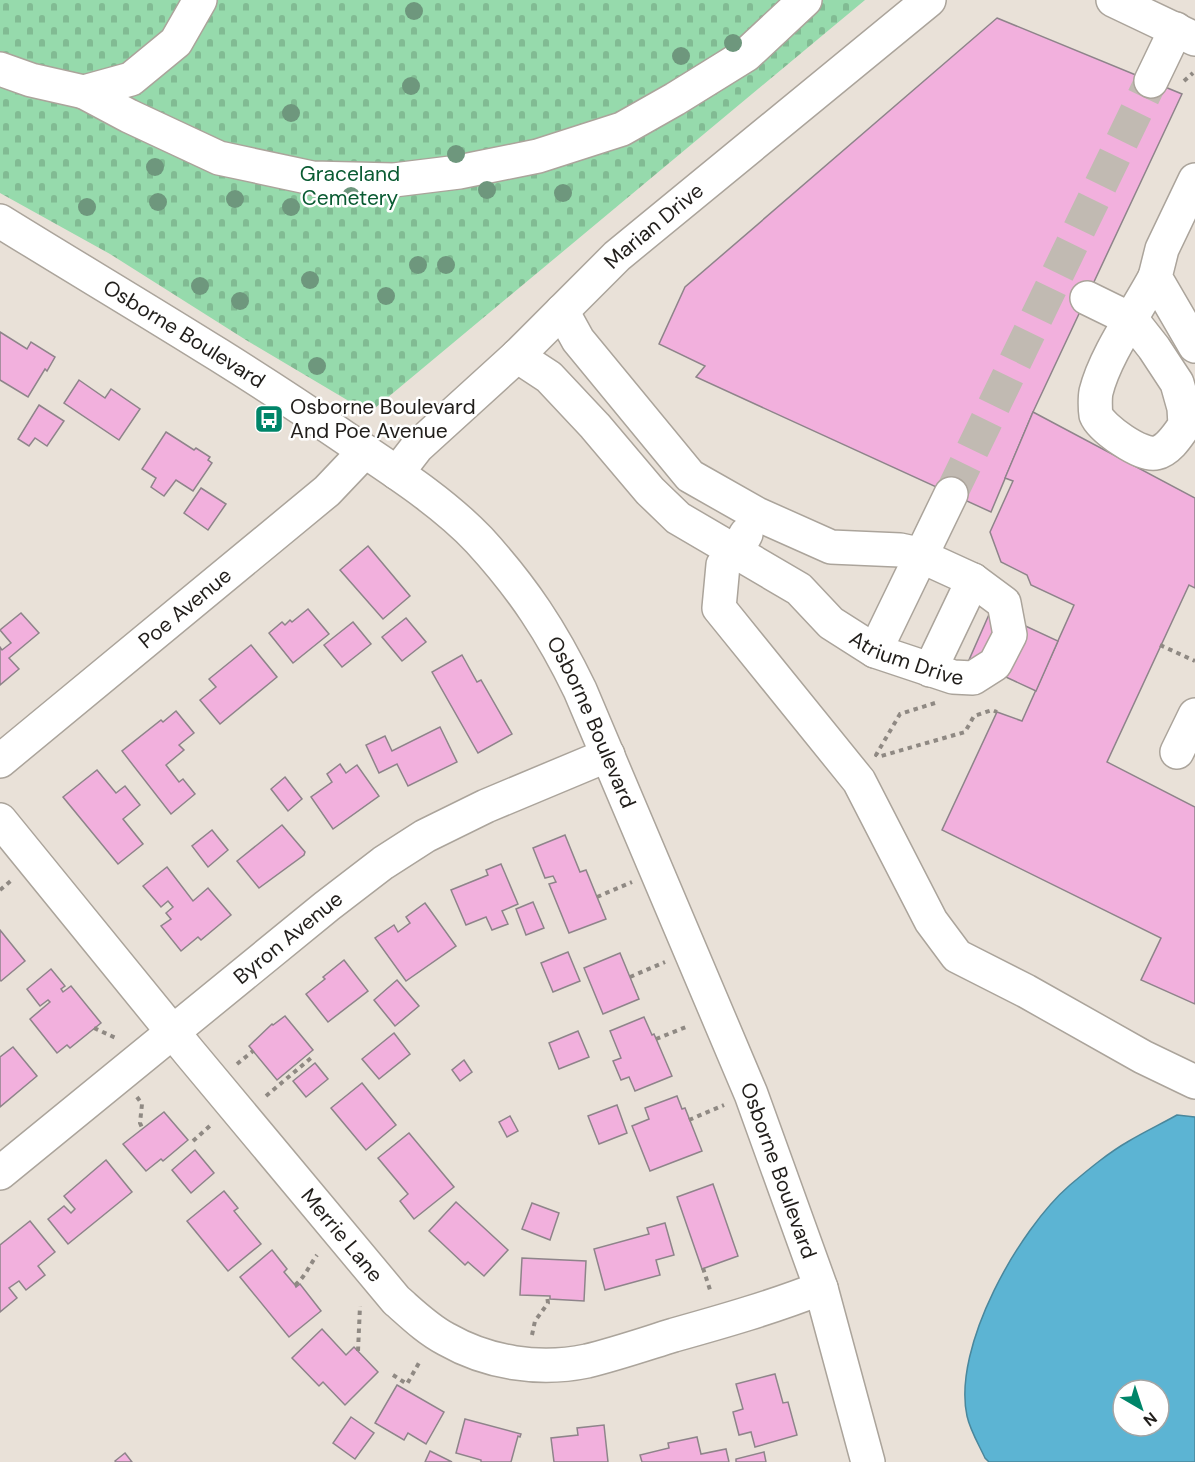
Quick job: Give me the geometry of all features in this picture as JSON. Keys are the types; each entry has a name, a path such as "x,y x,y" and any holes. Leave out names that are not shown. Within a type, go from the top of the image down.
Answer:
{"street":[{"path":"84,92 131,79 176,42 200,0"},
{"path":"0,69 31,80 84,92 219,158 312,178 394,180 459,172 538,156 622,129 746,55 805,0"},
{"name":"Marian Drive","path":"397,473 417,447 517,356 616,256 929,0"},
{"path":"1131,4 1186,34 1151,81"},
{"path":"1087,298 1132,320 1155,277 1162,249 1195,180"},
{"name":"Osborne Boulevard","path":"0,221 300,407 397,473 477,539 518,584 542,618 562,653 608,755 751,1094 821,1288 868,1462"},
{"path":"1155,277 1195,346"},
{"name":"Atrium Drive","path":"517,356 549,377 595,426 650,491 678,518 799,589 831,623 875,651 953,677 973,678 995,664 1010,635 1004,603 973,580 922,556 900,550 831,546 757,513 690,476 578,340 562,311"},
{"name":"Poe Avenue","path":"0,761 327,492 364,451"},
{"path":"875,651 951,494"},
{"path":"757,513 736,552 723,565 719,608 859,781 931,921 957,956 1026,991 1143,1057 1195,1082"},
{"path":"930,670 973,580"},
{"path":"1177,752 1195,715"},
{"name":"Byron Avenue","path":"0,1173 327,906 383,863 425,836 486,806 608,755"},
{"name":"Merrie Lane","path":"0,820 396,1300 425,1326 445,1339 467,1350 511,1363 566,1364 588,1360 787,1302 821,1288"}],"path":[{"path":"1160,645 1195,661"},
{"path":"940,702 900,714 876,755 881,756 965,732 974,716 992,710 997,712"},
{"path":"597,897 657,872"},
{"path":"630,977 691,951"},
{"path":"94,1028 105,1035 121,1040"},
{"path":"656,1039 686,1028"},
{"path":"266,1096 311,1058"},
{"path":"689,1120 751,1094"},
{"path":"295,1285 303,1279 317,1255"},
{"path":"704,1268 711,1293"},
{"path":"531,1364 531,1334 535,1321 548,1303 547,1296"},
{"path":"358,1351 360,1306"},
{"path":"393,1375 407,1384 420,1361"}],"green space":[{"name":"Graceland Cemetery","path":"0,0 865,0 369,413 246,340 110,254 0,193"}],"water":[{"path":"1177,1115 1195,1117 1195,1462 989,1462 968,1421 965,1388 970,1357 980,1324 994,1291 1011,1259 1050,1205 1091,1167 1135,1138"}],"building":[{"path":"997,18 1182,94 1033,412 991,512 696,377 705,366 659,344 685,287"},
{"path":"0,332 27,349 31,342 55,357 28,397 0,380"},
{"path":"79,380 105,398 111,389 140,409 119,440 64,403"},
{"path":"39,405 64,421 47,446 35,438 29,446 18,439"},
{"path":"1033,412 1195,498 1195,588 1189,585 1107,762 1195,807 1195,1004 1141,980 1161,938 942,830 997,712 1022,721 1074,605 1031,585 1027,575 1001,562 990,532 1013,481 1005,478"},
{"path":"166,432 194,450 196,448 210,457 208,460 212,463 193,491 176,480 164,496 151,487 156,478 142,469"},
{"path":"201,488 226,504 208,530 184,513"},
{"path":"368,546 410,596 383,619 340,570"},
{"path":"308,609 329,634 293,663 269,633 282,622 285,625 290,620 292,622"},
{"path":"991,610 1058,641 1036,691 969,660"},
{"path":"21,613 39,633 9,658 19,669 0,685 0,647 2,650 11,643 0,630"},
{"path":"406,618 426,642 402,661 382,637"},
{"path":"353,622 371,644 342,667 324,645"},
{"path":"251,645 277,677 220,724 200,700 216,687 209,679"},
{"path":"462,655 477,682 481,680 512,734 478,753 432,672"},
{"path":"176,711 194,733 179,745 184,750 166,765 179,782 183,779 195,794 171,814 122,751"},
{"path":"440,727 457,762 408,786 397,764 379,773 366,745 385,736 392,751"},
{"path":"340,764 346,773 357,765 379,796 333,829 311,797 332,782 327,774"},
{"path":"97,770 116,793 125,786 140,805 123,819 143,844 118,864 63,797"},
{"path":"285,777 302,799 288,811 271,789"},
{"path":"282,825 305,852 304,855 259,888 237,861"},
{"path":"212,830 228,850 208,867 192,846"},
{"path":"565,835 580,872 586,870 606,919 569,933 549,884 556,882 553,876 545,878 533,848"},
{"path":"501,864 518,904 502,911 508,924 492,930 486,917 466,925 451,890 488,875 486,870"},
{"path":"167,867 193,901 208,888 231,915 201,940 198,937 181,951 161,926 171,919 166,913 173,907 168,901 161,907 143,886"},
{"path":"533,902 544,928 526,935 516,909"},
{"path":"425,903 456,946 406,981 375,938 394,925 398,932 410,923 406,917"},
{"path":"0,930 25,961 1,981 0,980"},
{"path":"568,952 580,981 553,992 541,963"},
{"path":"620,953 639,999 603,1014 584,968"},
{"path":"344,960 368,991 328,1022 306,994"},
{"path":"51,969 65,986 61,989 63,992 71,986 101,1023 70,1048 67,1045 57,1053 30,1019 50,1002 48,1000 40,1006 27,989"},
{"path":"397,980 419,1006 395,1026 374,1000"},
{"path":"285,1016 313,1050 277,1080 249,1046 272,1024"},
{"path":"644,1017 672,1076 635,1091 629,1077 621,1080 613,1061 621,1058 610,1031"},
{"path":"578,1031 589,1057 559,1069 549,1043"},
{"path":"394,1033 410,1054 379,1079 362,1059"},
{"path":"13,1047 37,1076 0,1107 0,1057"},
{"path":"464,1060 472,1072 460,1081 452,1070"},
{"path":"315,1063 328,1079 306,1097 293,1081"},
{"path":"362,1083 396,1125 366,1150 331,1108"},
{"path":"677,1096 682,1109 685,1108 702,1151 650,1171 632,1126 649,1119 645,1108"},
{"path":"617,1105 627,1133 599,1144 588,1116"},
{"path":"164,1112 188,1140 163,1161 161,1159 146,1171 123,1144"},
{"path":"510,1116 518,1131 507,1137 499,1122"},
{"path":"409,1133 454,1187 414,1219 400,1201 408,1194 378,1158"},
{"path":"195,1150 214,1173 191,1193 172,1170"},
{"path":"106,1160 132,1192 68,1244 48,1219 64,1206 71,1213 75,1209 64,1196"},
{"path":"713,1184 738,1256 702,1269 677,1197"},
{"path":"224,1191 238,1208 234,1211 261,1244 228,1271 187,1221"},
{"path":"456,1202 508,1250 484,1276 468,1262 465,1265 429,1231"},
{"path":"532,1203 559,1213 550,1240 522,1229"},
{"path":"30,1221 55,1252 38,1266 45,1275 26,1290 19,1281 9,1288 17,1298 0,1312 0,1245"},
{"path":"665,1223 674,1255 656,1260 660,1275 605,1290 594,1249 649,1234 647,1228"},
{"path":"272,1250 287,1269 284,1272 296,1287 300,1284 321,1311 289,1337 240,1277"},
{"path":"522,1258 586,1261 584,1301 550,1299 550,1296 520,1295"},
{"path":"322,1329 346,1355 354,1347 378,1372 345,1405 323,1382 319,1386 292,1358"},
{"path":"775,1374 783,1403 788,1402 797,1435 755,1447 751,1432 739,1435 733,1412 743,1409 736,1384"},
{"path":"397,1385 444,1412 426,1444 408,1433 404,1440 375,1423"},
{"path":"351,1417 374,1433 355,1459 333,1443"},
{"path":"465,1419 521,1434 520,1437 518,1436 511,1462 481,1462 481,1460 456,1453"},
{"path":"604,1425 608,1462 554,1462 551,1438 578,1435 577,1428"},
{"path":"697,1437 701,1454 726,1449 729,1462 642,1462 640,1455 669,1448 668,1443"},
{"path":"430,1451 452,1462 425,1462"},
{"path":"764,1452 766,1462 736,1462 736,1459"},
{"path":"125,1453 132,1462 115,1461"}],"tunnel":[{"path":"951,494 1151,81"}],"place":[{"name":"Osborne Boulevard And Poe Avenue","path":"269,419"}]}
